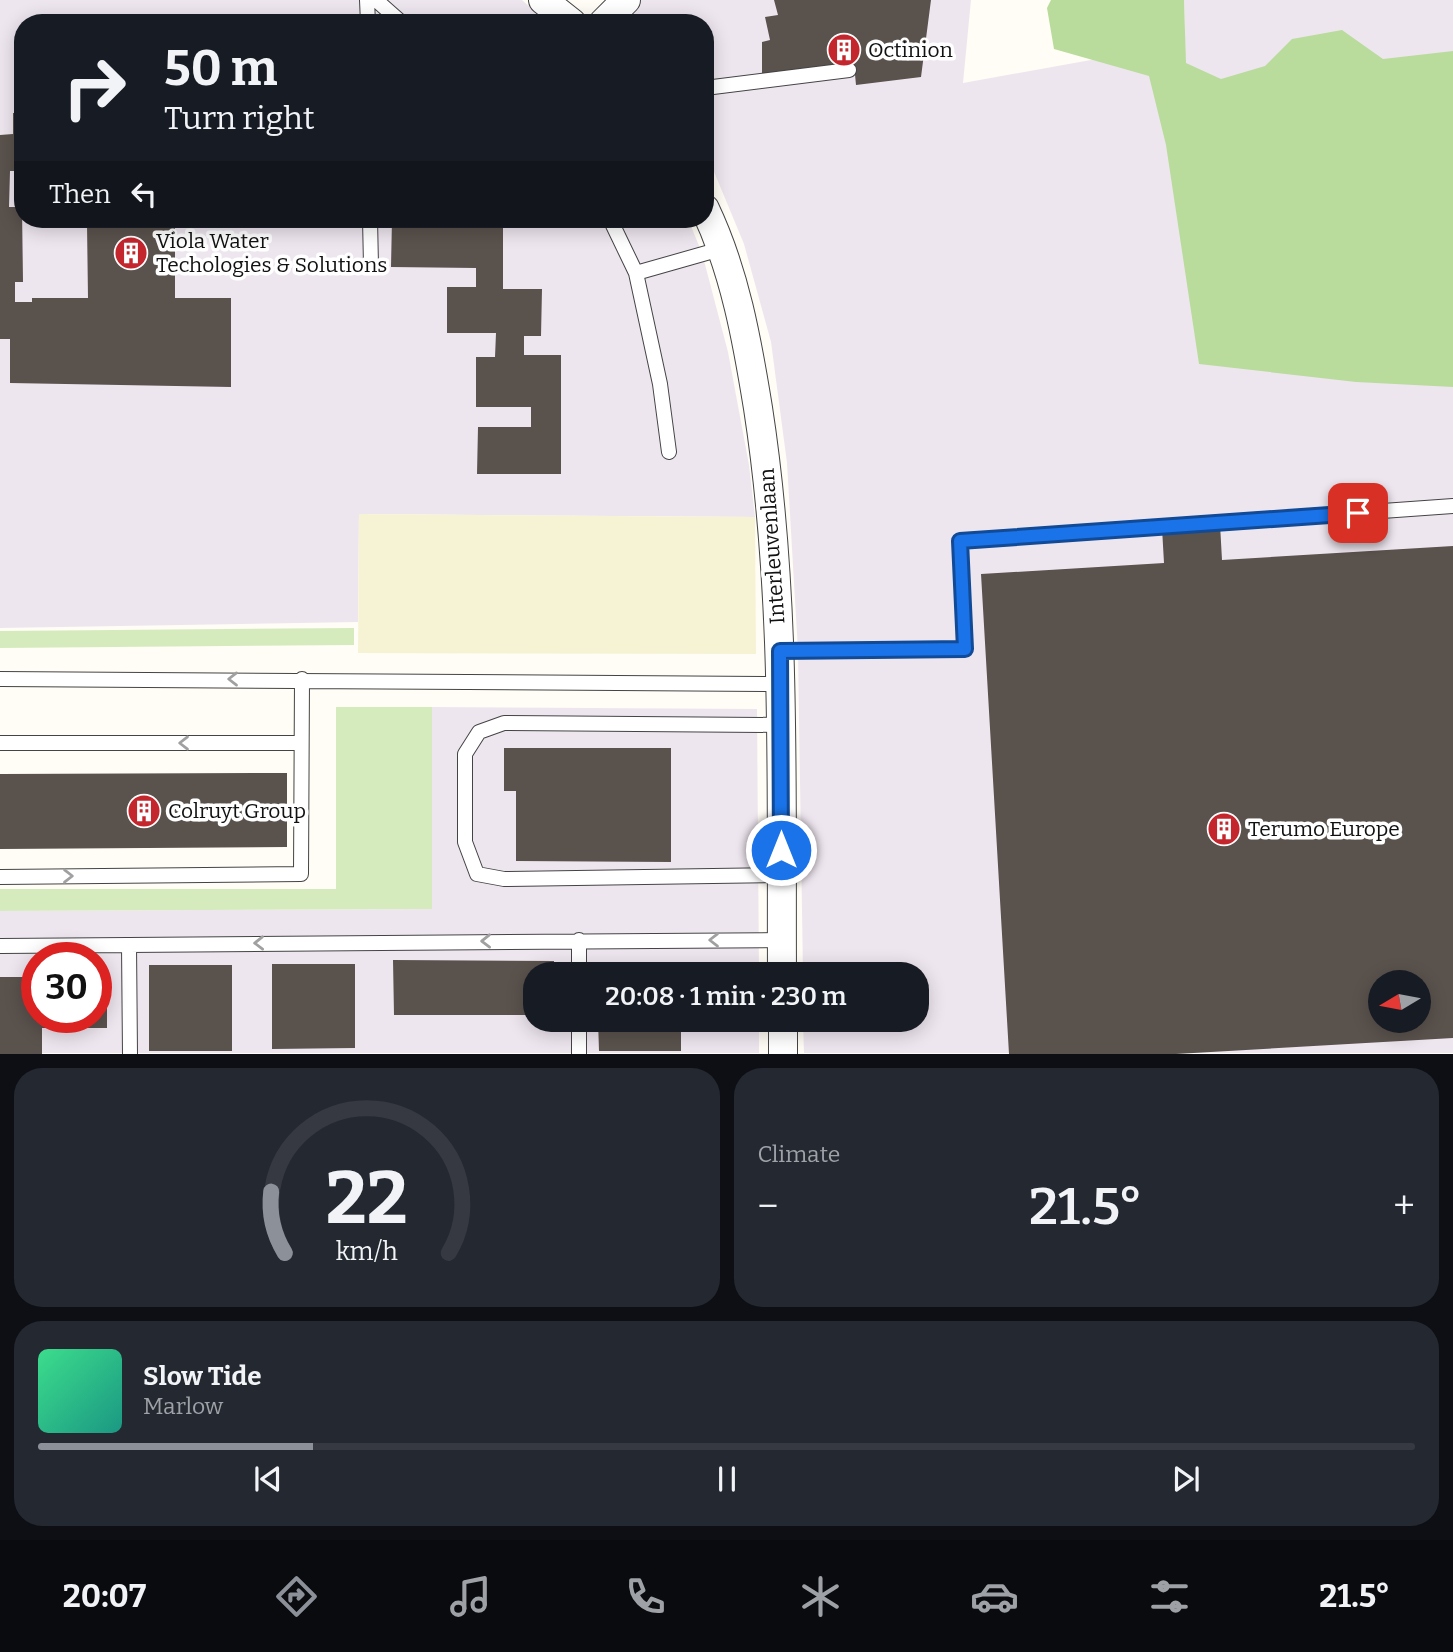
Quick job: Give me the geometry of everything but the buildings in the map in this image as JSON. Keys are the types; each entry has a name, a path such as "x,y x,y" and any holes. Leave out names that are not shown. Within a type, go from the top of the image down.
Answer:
{"street":[{"path":"543,0 561,14"},
{"path":"612,14 626,0"},
{"name":"Interleuvenlaan","path":"714,227 724,248 748,347 767,464 780,651 782,962"},
{"path":"783,1032 783,1054"}],"lane":[{"path":"376,0 392,14"},
{"path":"714,87 849,70"},
{"path":"370,228 371,265"},
{"path":"614,228 636,273 660,384 668,452"},
{"path":"636,273 724,248"},
{"path":"780,651 965,649 960,541 1453,506"},
{"path":"0,679 780,684"},
{"path":"0,877 300,874 302,679"},
{"path":"780,725 503,723 479,732 465,754 465,842 477,874 505,879 782,875"},
{"path":"0,743 301,743"},
{"path":"579,940 579,962"},
{"path":"0,946 782,940"},
{"path":"129,945 130,1054"},
{"path":"579,1032 579,1054"}],"shaded area":[{"path":"0,0 522,0 538,14 14,14 14,228 692,228 702,253 728,352 749,465 755,517 359,514 358,622 0,628"},
{"path":"636,0 971,0 963,83 1185,43 1184,0 1453,0 1453,1053 804,1053 803,1032 929,1032 929,962 803,962 798,651 787,463 771,342 744,244 714,172 714,14 626,14 624,11"},
{"path":"359,514 755,517 756,654 358,653"},
{"path":"432,707 757,709 759,962 523,962 523,1032 759,1032 759,1053 0,1053 0,911 431,909"}],"green space":[{"path":"1051,0 1184,0 1186,63 1221,79 1265,66 1292,39 1342,30 1383,59 1453,51 1453,387 1356,382 1199,364 1166,145 1149,76 1054,49 1047,8"},
{"path":"354,628 354,645 0,648 0,631"},
{"path":"336,707 432,707 432,909 0,911 0,889 336,889"}],"place":[{"name":"Octinion","path":"844,50"},
{"name":"Viola Water Techologies & Solutions","path":"131,253"},
{"name":"Colruyt Group","path":"144,811"},
{"name":"Terumo Europe","path":"1224,829"}],"route":[{"path":"781,850 780,651 965,649 960,541 1358,513"}]}
